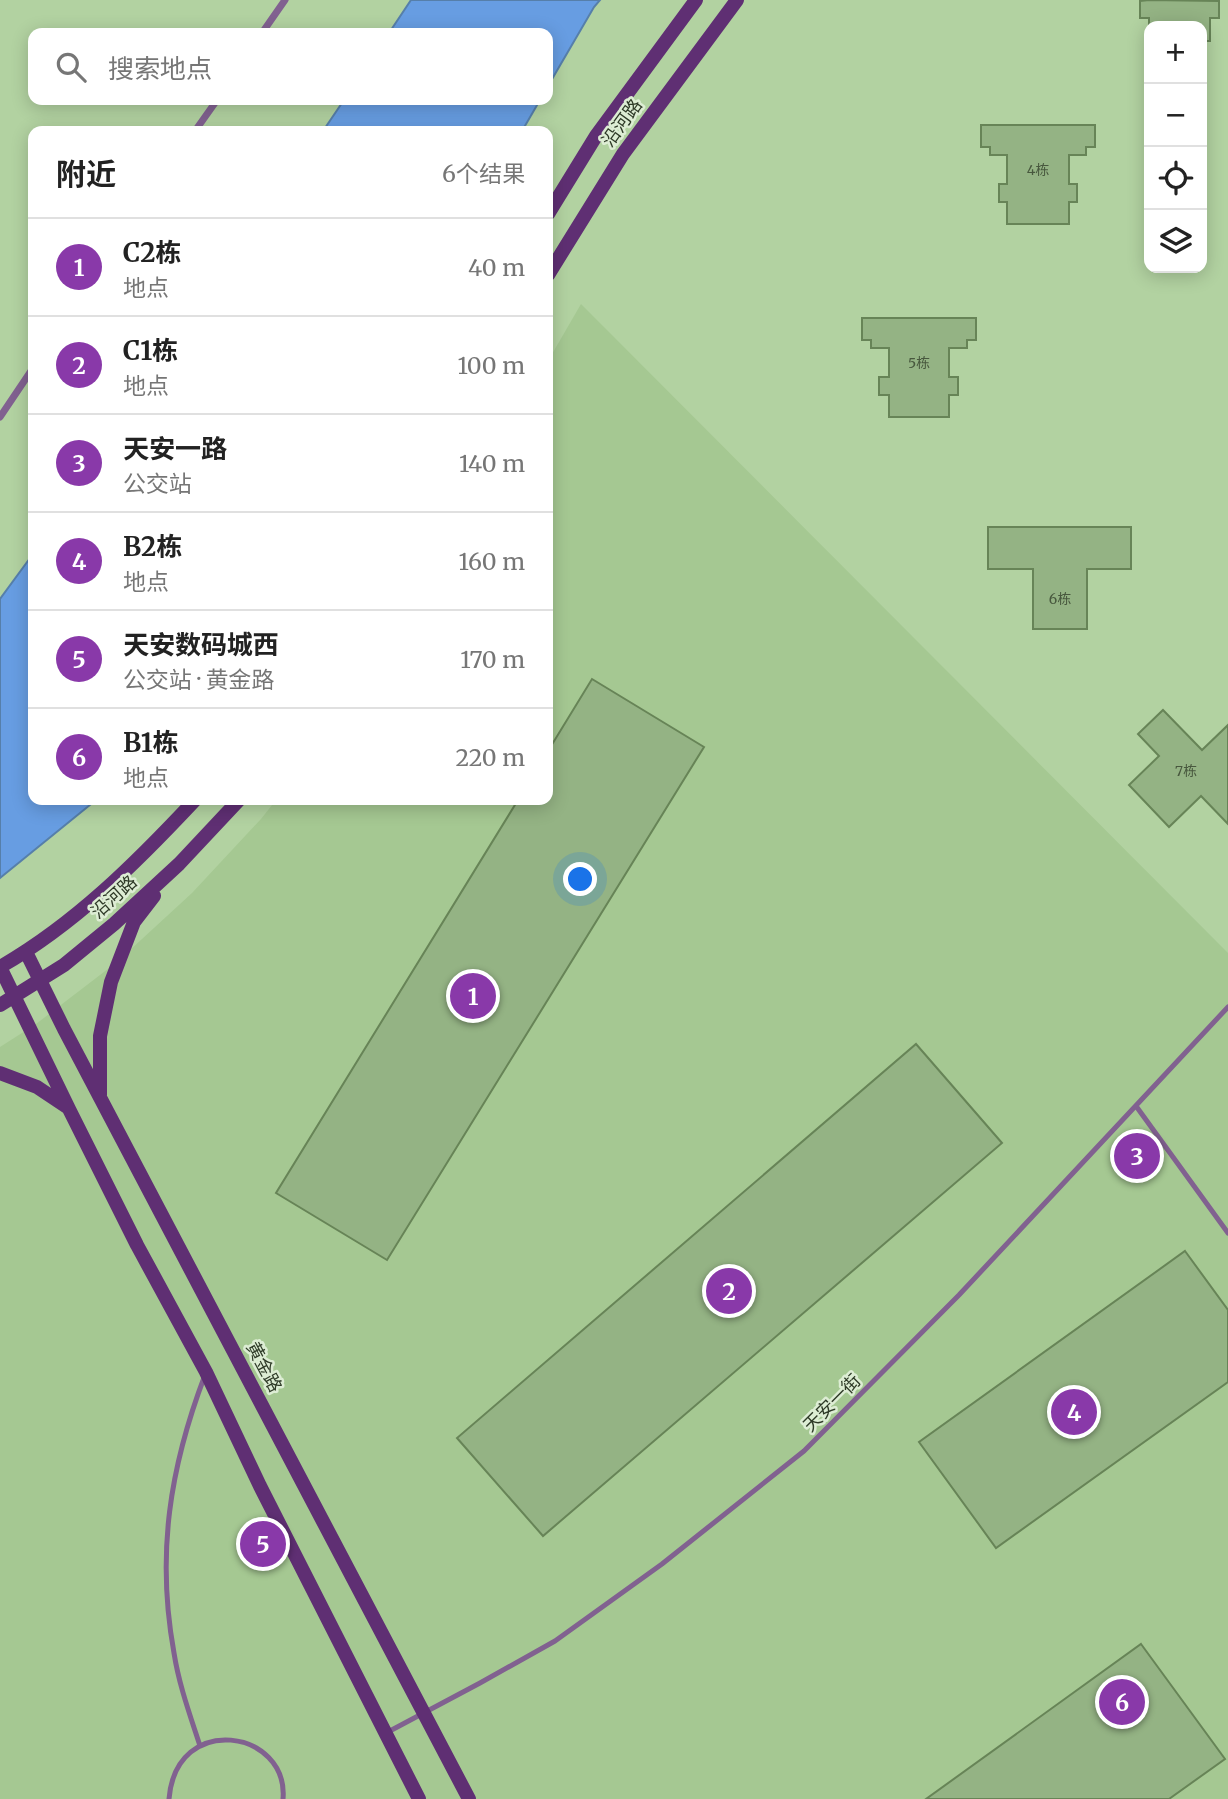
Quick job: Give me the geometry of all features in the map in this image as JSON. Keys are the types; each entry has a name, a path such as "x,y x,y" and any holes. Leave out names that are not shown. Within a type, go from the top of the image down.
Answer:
{"main road":[{"name":"沿河路","path":"553,206 596,136 696,0"},
{"name":"沿河路","path":"553,267 623,154 737,0"},
{"name":"沿河路","path":"0,967 26,952 99,896 190,805"},
{"name":"沿河路","path":"0,1006 64,965 114,924 179,864 234,805"},
{"path":"100,1096 100,1035 111,982 134,922 179,864"},
{"name":"黄金路","path":"26,952 469,1799"},
{"path":"0,967 137,1245 206,1372 260,1486 419,1799"},
{"path":"0,1073 37,1087 69,1109"}],"street":[{"path":"265,28 285,0"},
{"path":"198,126 213,105"},
{"path":"0,417 28,375"}],"lane":[{"name":"天安一街","path":"386,1733 555,1640 663,1564 804,1451 959,1296 1228,1007"},
{"path":"1136,1106 1228,1233"},
{"path":"200,1746 174,1653 166,1558 169,1510 177,1463 189,1417 206,1372"},
{"path":"169,1799 170,1784 176,1769 186,1756 200,1746 231,1740 247,1743 261,1751 273,1763 281,1777 283,1799"}],"shaded area":[{"path":"581,304 1228,953 1228,1799 0,1799 0,1047 36,1024 117,962 192,893 272,805 553,805 553,352"}],"water":[{"path":"411,0 600,0 553,77 553,28 392,28"},
{"path":"341,105 537,105 525,126 326,126"},
{"path":"28,561 28,805 90,805 0,878 0,599"}],"building":[{"path":"1140,1 1219,1 1219,18 1210,18 1210,41 1207,41 1207,21 1149,21 1149,18 1140,18"},
{"path":"981,125 1095,125 1095,147 1086,147 1086,155 1069,155 1069,184 1077,184 1077,202 1069,202 1069,224 1007,224 1007,202 999,202 999,184 1007,184 1007,155 990,155 990,147 981,147"},
{"path":"862,318 976,318 976,340 967,340 967,348 949,348 949,377 958,377 958,395 949,395 949,417 889,417 889,395 879,395 879,377 889,377 889,348 871,348 871,340 862,340"},
{"path":"988,527 1131,527 1131,569 1087,569 1087,629 1033,629 1033,569 988,569"},
{"path":"592,679 704,747 387,1260 276,1193 515,805 553,805 553,743"},
{"path":"1163,710 1202,750 1228,725 1228,824 1201,796 1169,827 1129,785 1159,756 1138,734"},
{"path":"916,1044 1002,1143 543,1536 457,1438"},
{"path":"1185,1251 1228,1310 1228,1382 996,1548 919,1442"},
{"path":"1141,1644 1225,1759 1169,1799 926,1799"}],"place":[{"name":"C2栋","path":"473,996"},
{"name":"天安一路","path":"1137,1156"},
{"name":"C1栋","path":"729,1291"},
{"name":"B2栋","path":"1074,1412"},
{"name":"天安数码城西","path":"263,1544"},
{"name":"B1栋","path":"1122,1702"}]}
